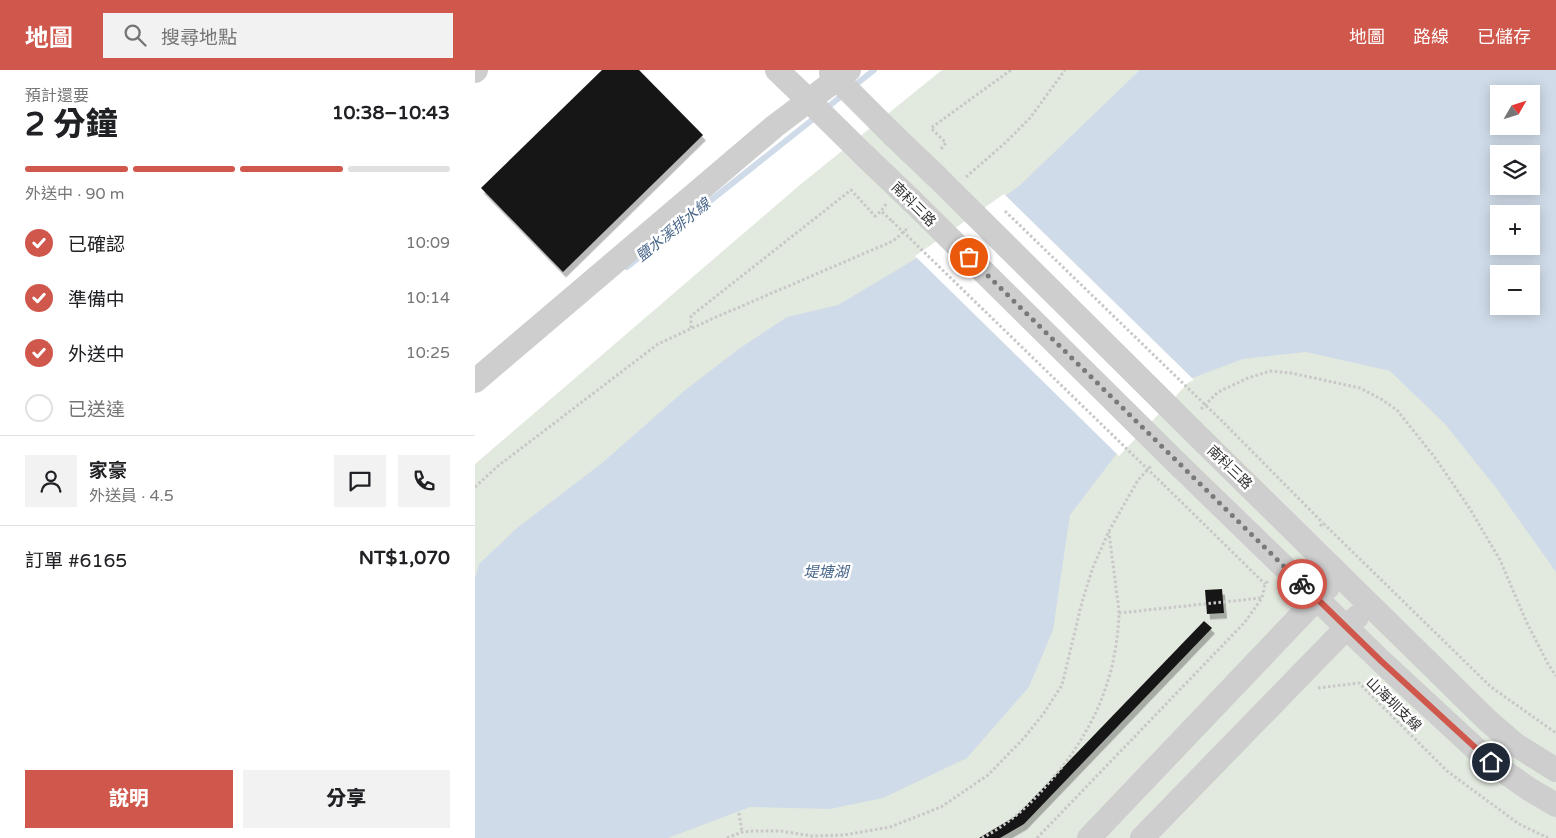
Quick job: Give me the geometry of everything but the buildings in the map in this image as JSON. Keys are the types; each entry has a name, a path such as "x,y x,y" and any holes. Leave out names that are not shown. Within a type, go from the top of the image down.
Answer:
{"street":[{"name":"南科三路","path":"777,70 865,157 913,211 1381,661 1491,762 1556,806"},
{"name":"南科三路","path":"836,71 893,135 1487,720 1517,745 1556,770"},
{"path":"475,381 775,126 836,71"},
{"path":"1089,838 1340,575"},
{"path":"1142,838 1369,604"}],"path":[{"path":"941,149 946,143 931,128 1011,70"},
{"path":"960,182 1030,118 1065,70"},
{"path":"967,174 974,180"},
{"path":"691,328 691,316 851,190 875,216 881,211"},
{"path":"1002,208 1224,423 1323,523"},
{"path":"475,486 498,466 658,344 893,241 913,211"},
{"path":"892,221 1265,584"},
{"path":"1198,414 1217,392 1270,370 1360,388 1397,410 1436,459 1470,509 1500,560 1527,623 1556,676"},
{"path":"727,838 742,832 781,831 812,836 844,835 889,827 941,807 988,775 1045,713 1062,685 1082,602 1093,567 1109,531 1138,480 1151,465"},
{"path":"981,838 1016,816 1034,800 1066,764 1080,744 1107,686 1115,647 1119,613 1109,531"},
{"path":"1119,613 1262,598"},
{"name":"山海圳支線","path":"1313,688 1359,683 1447,771 1519,824 1548,838"},
{"path":"739,813 742,832"}],"shaded area":[{"path":"942,70 1556,70 1556,838 475,838 475,464 801,184"}],"water":[{"name":"堤塘湖","path":"1140,70 1556,70 1556,572 1497,489 1445,424 1390,371 1306,352 1243,359 1187,380 1118,452 1070,515 1053,630 1029,687 967,758 883,798 830,809 750,807 668,838 475,838 475,578 479,564 517,528 602,463 684,391 740,348 787,317 838,305 917,258 1018,187"}],"pier":[{"path":"1004,194 1194,380 1189,382 1119,456 915,256"}],"waterway":[{"name":"鹽水溪排水線","path":"824,110 874,70"},
{"name":"鹽水溪排水線","path":"627,267 817,116"}],"way so far":[{"path":"969,257 1302,584"}],"route":[{"path":"1302,584 1381,661 1491,762"}]}
